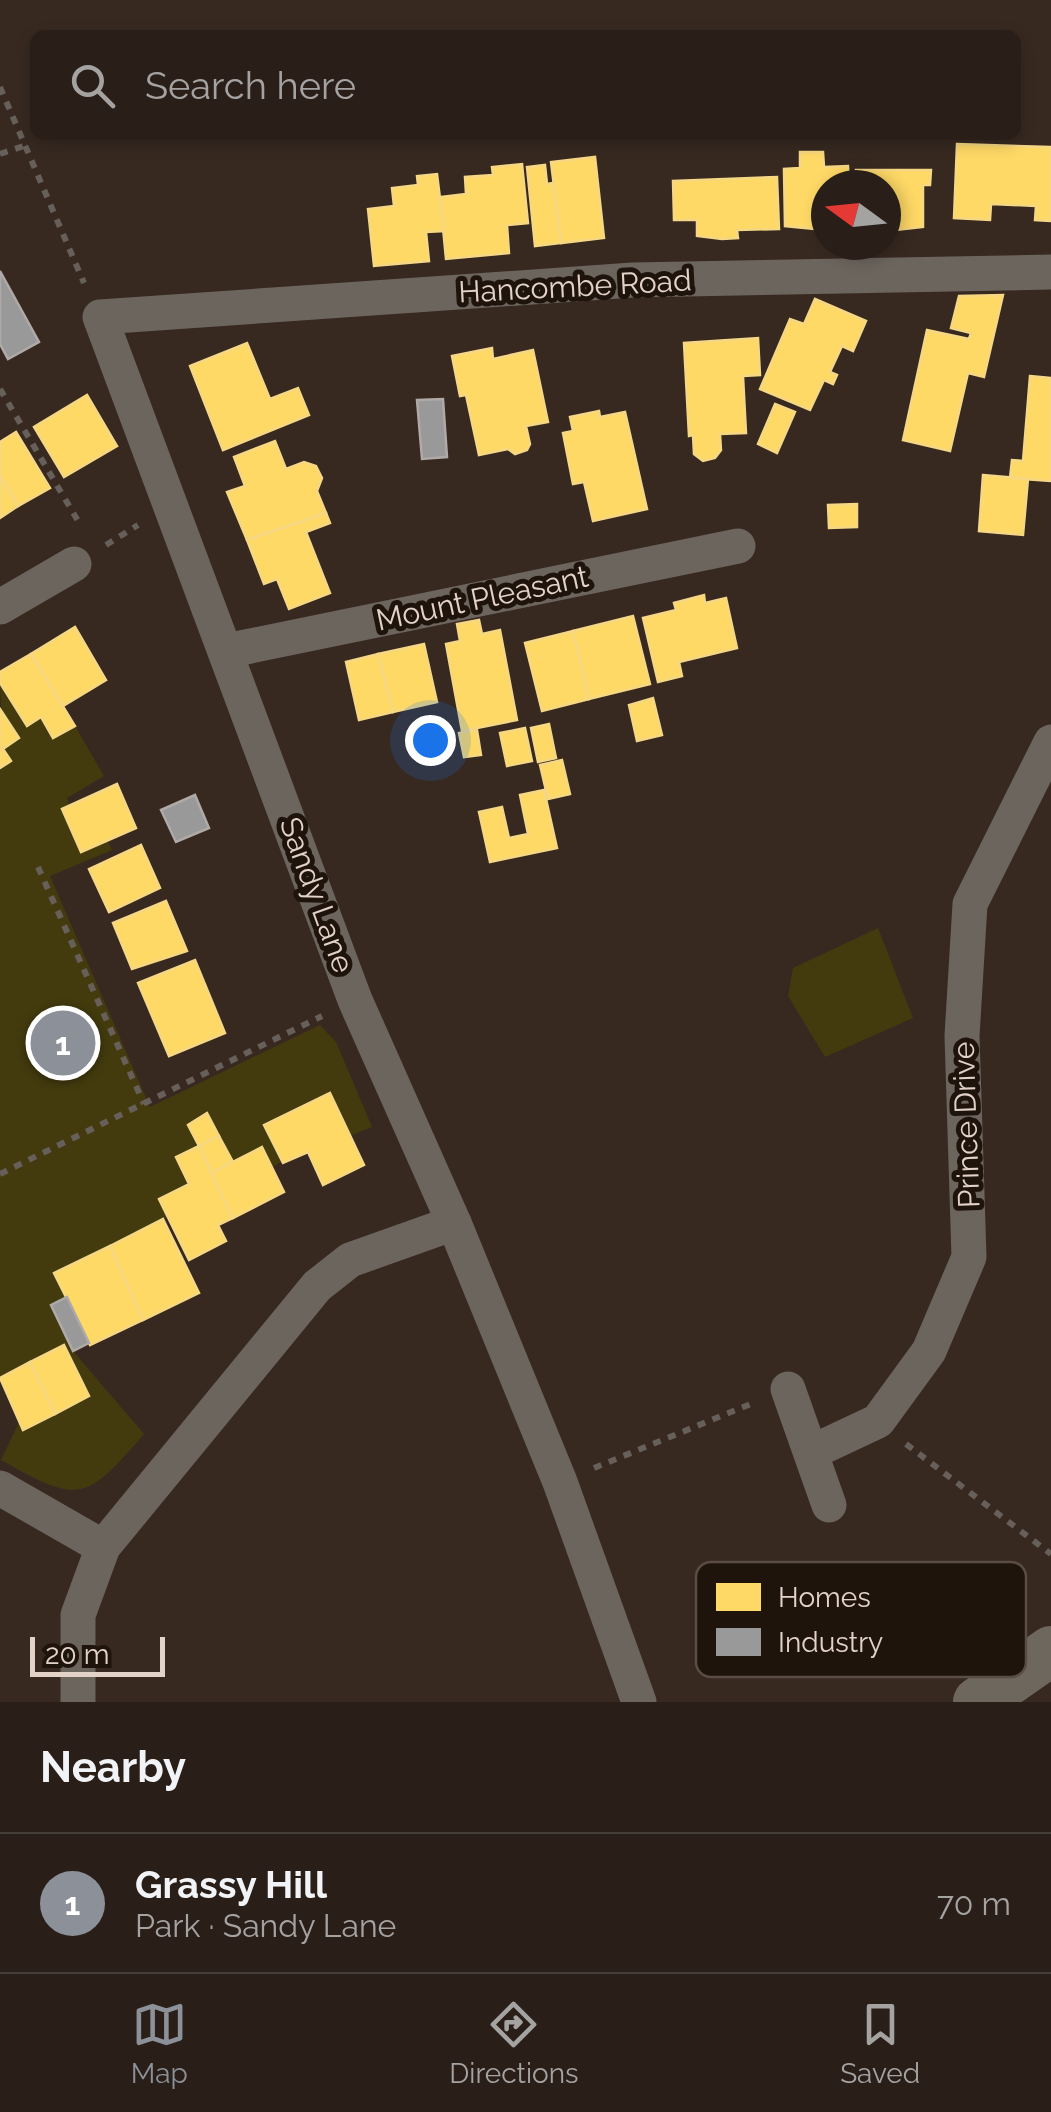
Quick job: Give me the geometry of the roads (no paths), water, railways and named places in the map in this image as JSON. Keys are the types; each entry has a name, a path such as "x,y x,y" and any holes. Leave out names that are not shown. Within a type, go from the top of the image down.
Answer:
{"street":[{"name":"Hancombe Road","path":"100,317 633,280 1051,272"},
{"name":"Sandy Lane","path":"100,317 356,1000 454,1223 560,1482 639,1702"},
{"name":"Mount Pleasant","path":"226,651 738,546"},
{"path":"0,607 85,558"},
{"name":"Prince Drive","path":"812,1452 878,1421 929,1351 969,1257 962,1036 970,904 1049,748"},
{"path":"78,1702 78,1614 103,1547 317,1286 350,1260 454,1223"},
{"path":"788,1389 829,1505"},
{"path":"0,1488 103,1547"},
{"path":"1026,1669 1051,1652"},
{"path":"978,1702 1014,1677"}],"place":[{"name":"Grassy Hill","path":"63,1043"}]}
